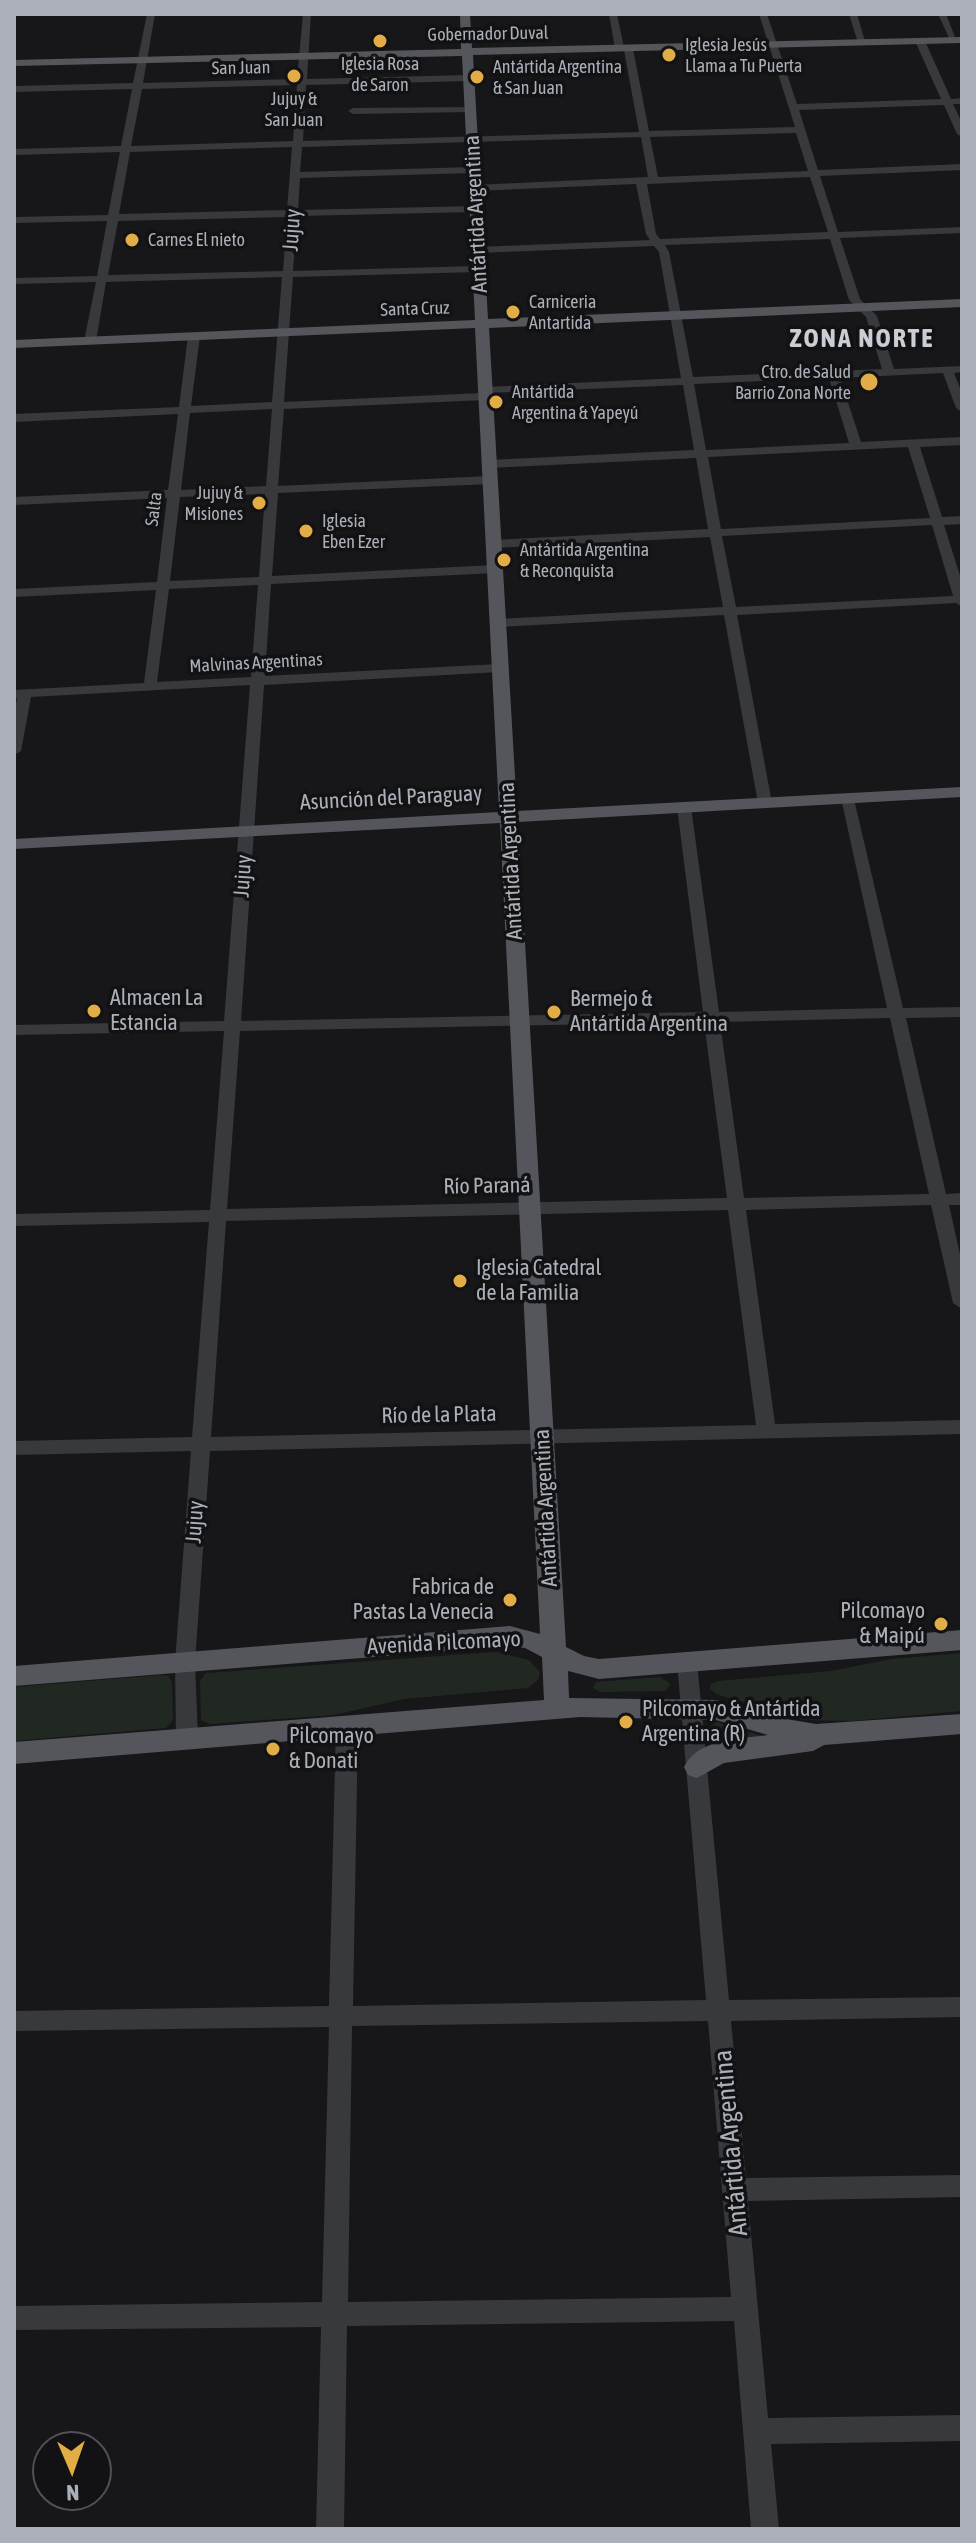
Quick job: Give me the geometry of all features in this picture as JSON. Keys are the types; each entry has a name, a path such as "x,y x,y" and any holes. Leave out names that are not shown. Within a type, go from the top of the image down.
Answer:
{"main road":[{"name":"Antártida Argentina","path":"465,14 557,1708"},
{"name":"Gobernador Duval","path":"14,63 958,40"},
{"name":"Santa Cruz","path":"14,344 962,303"},
{"name":"Asunción del Paraguay","path":"14,844 962,792"},
{"name":"Avenida Pilcomayo","path":"14,1676 510,1636 535,1639 568,1663 586,1668 962,1640"},
{"path":"14,1753 557,1708 691,1709 733,1713 801,1733 838,1734 962,1724"},
{"path":"697,1767 718,1753 789,1745 838,1734"}],"street":[{"path":"90,341 151,14"},
{"name":"Jujuy","path":"187,1739 185,1662 307,14"},
{"path":"613,14 645,134 651,234 664,252 765,803"},
{"path":"763,14 855,300 871,316 889,372"},
{"path":"853,14 863,43"},
{"path":"942,14 958,40"},
{"path":"920,41 962,134"},
{"name":"San Juan","path":"14,89 469,78"},
{"path":"793,107 962,101"},
{"path":"353,111 470,109"},
{"path":"14,152 801,130"},
{"path":"474,188 962,167"},
{"path":"296,175 473,170"},
{"path":"14,220 475,209"},
{"path":"478,250 962,230"},
{"path":"14,281 478,269"},
{"name":"Salta","path":"150,687 194,336"},
{"path":"947,369 962,408"},
{"path":"14,418 962,369"},
{"path":"833,374 856,446"},
{"path":"14,501 271,490 701,454 962,441"},
{"path":"498,623 962,601 913,443"},
{"path":"493,544 962,520"},
{"path":"14,593 495,569"},
{"name":"Malvinas Argentinas","path":"19,694 500,668"},
{"path":"14,751 19,694"},
{"path":"848,798 962,1303"},
{"path":"684,807 766,1431"},
{"path":"14,1030 962,1012"},
{"name":"Río Paraná","path":"14,1220 962,1199"},
{"name":"Río de la Plata","path":"14,1448 962,1427"},
{"name":"Antártida Argentina","path":"687,1662 765,2529"},
{"path":"330,2529 347,1725"},
{"path":"14,2021 962,2007"},
{"path":"735,2190 962,2186"},
{"path":"14,2318 746,2309"},
{"path":"757,2431 962,2428"}],"shaded area":[{"path":"496,1652 529,1660 540,1672 538,1680 528,1688 404,1699 334,1715 210,1724 201,1720 200,1681 206,1673"},
{"path":"962,1653 962,1711 852,1721 804,1720 716,1694 710,1689 711,1684 718,1681 831,1671 892,1659"},
{"path":"168,1676 172,1682 173,1720 166,1728 14,1741 14,1687"},
{"path":"660,1677 671,1684 665,1691 600,1692 593,1688 596,1682"},
{"path":"717,1722 765,1737 766,1740 716,1743 710,1739 709,1727"}],"place":[{"name":"Iglesia Rosa de Saron","path":"380,41"},
{"name":"Iglesia Jesús Llama a Tu Puerta","path":"669,55"},
{"name":"Jujuy & San Juan","path":"294,76"},
{"name":"Antártida Argentina & San Juan","path":"477,77"},
{"name":"Carnes El nieto","path":"132,240"},
{"name":"Carniceria Antartida","path":"513,312"},
{"name":"Ctro. de Salud Barrio Zona Norte","path":"869,382"},
{"name":"Antártida Argentina & Yapeyú","path":"496,402"},
{"name":"Jujuy & Misiones","path":"259,503"},
{"name":"Iglesia Eben Ezer","path":"306,531"},
{"name":"Antártida Argentina & Reconquista","path":"504,560"},
{"name":"Almacen La Estancia","path":"94,1011"},
{"name":"Bermejo & Antártida Argentina","path":"554,1012"},
{"name":"Iglesia Catedral de la Familia","path":"460,1281"},
{"name":"Fabrica de Pastas La Venecia","path":"510,1600"},
{"name":"Pilcomayo & Maipú","path":"941,1624"},
{"name":"Pilcomayo & Antártida Argentina (R)","path":"626,1722"},
{"name":"Pilcomayo & Donati","path":"273,1749"}],"district":[{"name":"ZONA NORTE","path":"862,339"}]}
